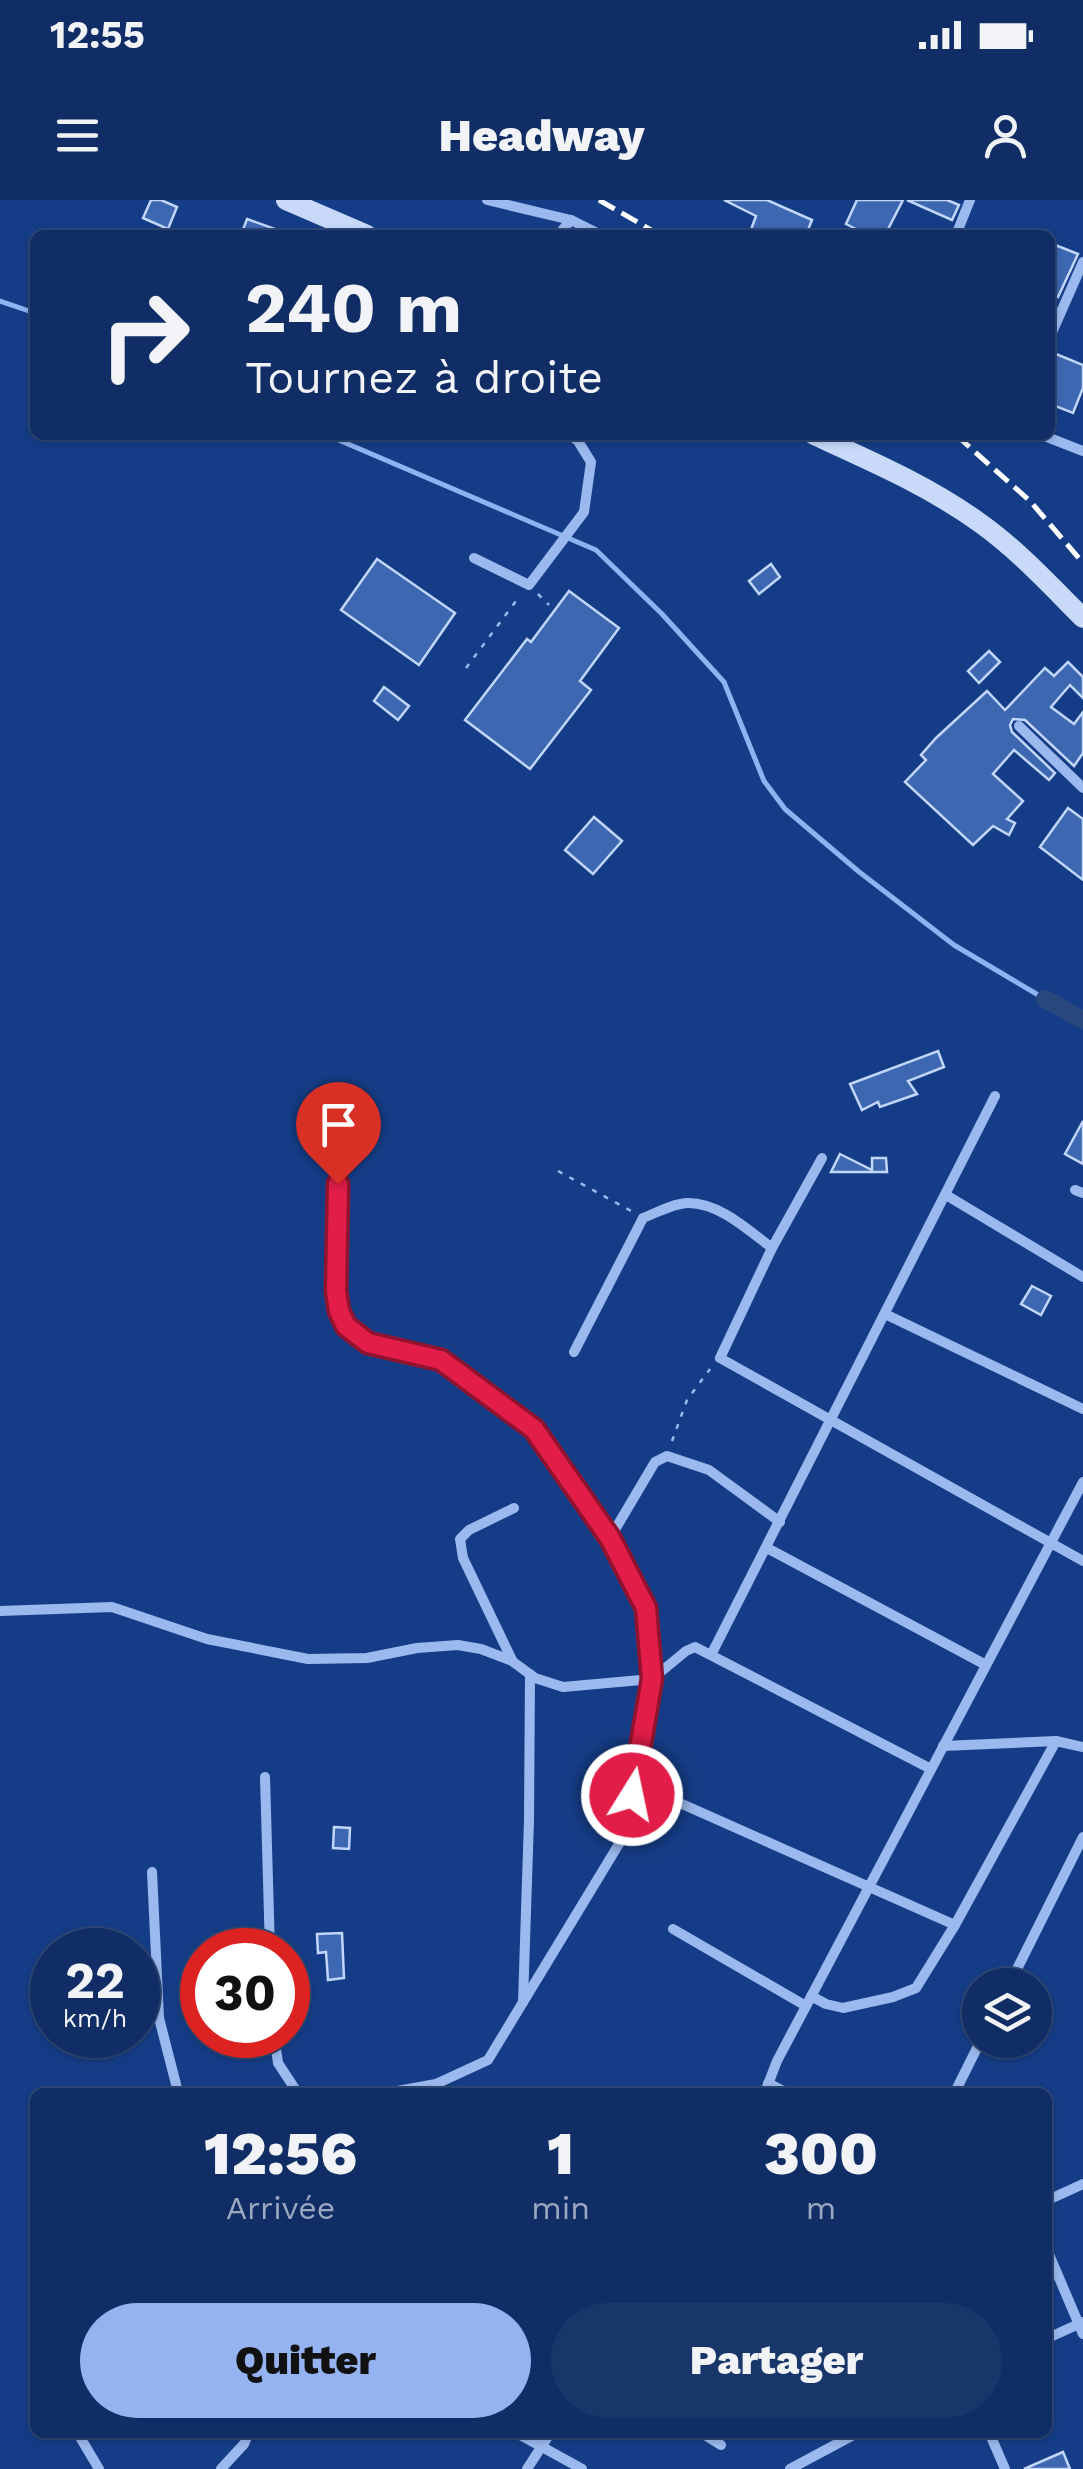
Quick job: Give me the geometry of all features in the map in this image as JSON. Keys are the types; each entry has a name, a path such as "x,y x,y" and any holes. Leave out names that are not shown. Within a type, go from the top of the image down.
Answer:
{"main road":[{"path":"286,200 355,230"},
{"path":"825,440 914,481 980,523 1034,568 1083,618"}],"street":[{"path":"487,200 571,220 591,230"},
{"path":"958,230 970,200"},
{"path":"562,230 571,220"},
{"path":"1055,326 1083,262"},
{"path":"474,558 529,585 584,512 590,462 578,440"},
{"path":"1055,440 1083,451"},
{"path":"1019,726 1083,788"},
{"path":"712,1654 995,1096"},
{"path":"333,1109 338,1184 336,1291 346,1326 368,1343 441,1360 534,1429 610,1538 646,1608 652,1679 625,1834 488,2060 436,2084 414,2088"},
{"path":"822,1158 772,1248 720,1358 1083,1561"},
{"path":"946,1195 1083,1277"},
{"path":"574,1352 643,1218 686,1202 708,1206 733,1218 772,1248"},
{"path":"885,1314 1083,1410"},
{"path":"610,1538 655,1462 666,1456 708,1470 780,1522"},
{"path":"767,2088 808,2001 1083,1482"},
{"path":"512,1661 463,1558 460,1539 469,1530 514,1508"},
{"path":"767,1548 986,1665"},
{"path":"0,1611 112,1607 207,1639 308,1658 367,1658 458,1645 481,1648 564,1687 652,1679 696,1647 931,1769"},
{"path":"522,2002 530,1674"},
{"path":"943,1746 1056,1741 1083,1747"},
{"path":"673,1929 808,2001 843,2008 916,1988 955,1926 1056,1741"},
{"path":"265,1776 269,1928"},
{"path":"682,1804 955,1926"},
{"path":"1017,1968 1083,1836"},
{"path":"152,1872 158,2018 177,2088"},
{"path":"277,2058 294,2088"},
{"path":"957,2088 973,2058"},
{"path":"1052,2198 1083,2184"},
{"path":"1052,2261 1081,2327 1052,2337"},
{"path":"81,2438 100,2469"},
{"path":"221,2469 246,2438"},
{"path":"527,2438 582,2469"},
{"path":"527,2469 548,2438"},
{"path":"710,2438 721,2445"},
{"path":"790,2469 847,2438"},
{"path":"992,2438 1006,2469"}],"path":[{"path":"466,668 529,585 548,605"},
{"path":"558,1171 643,1218"},
{"path":"666,1456 687,1400 701,1377 720,1358"}],"building":[{"path":"151,200 177,207 168,229 143,218"},
{"path":"724,200 767,200 812,220 808,230 751,230 756,216"},
{"path":"857,200 903,200 888,230 858,230 846,224"},
{"path":"907,200 947,200 959,205 952,220"},
{"path":"247,219 278,230 243,230"},
{"path":"1055,245 1078,254 1058,297 1055,296"},
{"path":"1055,356 1083,365 1083,388 1073,413 1055,406"},
{"path":"377,559 455,613 419,665 341,610"},
{"path":"771,564 780,577 759,594 749,581"},
{"path":"569,591 619,628 580,681 591,690 530,769 465,720"},
{"path":"989,651 1000,662 979,683 968,671"},
{"path":"1068,662 1083,677 1083,698 1070,685 1051,707 1074,724 1083,712 1083,753 1074,766 1025,720 1013,719 1012,732 1055,773 1049,780 1014,750 993,774 1023,801 1007,819 1015,823 1009,835 993,826 973,845 905,782 926,760 921,755 936,738 987,691 1005,710 1045,668 1054,676"},
{"path":"384,687 409,706 398,720 374,701"},
{"path":"1068,808 1083,819 1083,880 1040,847"},
{"path":"594,817 622,841 593,874 565,850"},
{"path":"938,1051 944,1067 908,1081 917,1094 880,1107 878,1102 862,1110 850,1084"},
{"path":"1083,1121 1083,1164 1065,1154"},
{"path":"840,1154 872,1170 872,1158 886,1158 887,1172 831,1172"},
{"path":"1032,1286 1051,1296 1041,1315 1021,1304"},
{"path":"334,1827 350,1828 349,1849 333,1848"},
{"path":"342,1933 344,1978 328,1980 326,1952 318,1953 317,1934"},
{"path":"1063,2452 1070,2469 1024,2469"}],"waterway":[{"path":"0,301 30,311"},
{"path":"339,440 596,550 724,682 764,781 785,809 954,945 1045,999"},
{"path":"1045,999 1083,1020"}],"railway":[{"path":"599,200 651,230"},
{"path":"962,440 1030,501 1083,563"}],"route":[{"path":"338,1184 336,1291 346,1326 368,1343 441,1360 534,1429 610,1538 646,1608 652,1679 632,1795"}]}
